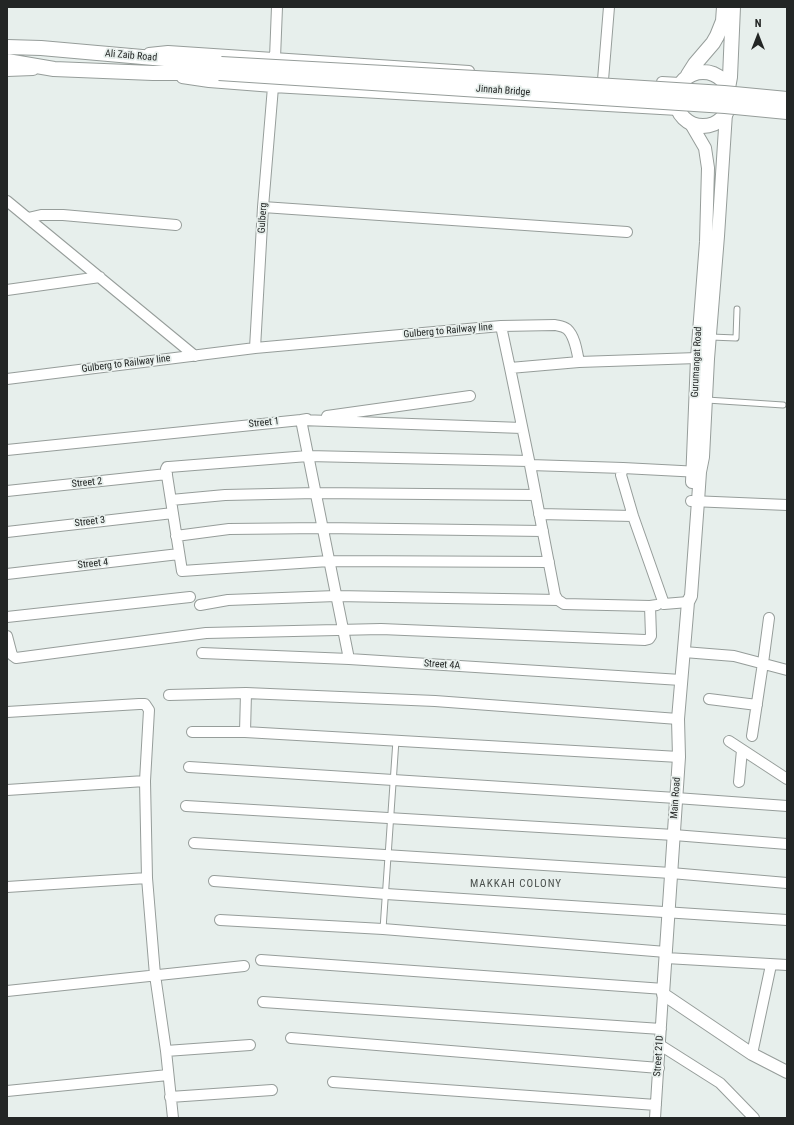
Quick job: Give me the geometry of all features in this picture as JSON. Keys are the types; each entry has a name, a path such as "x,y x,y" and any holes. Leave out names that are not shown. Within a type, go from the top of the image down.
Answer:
{"main road":[{"path":"724,7 723,21 717,36 684,79 676,92 675,101 678,110 683,118 691,124 704,126 717,123 727,112 730,101 728,89 730,77 733,7"},
{"name":"Ali Zaib Road","path":"7,47 41,48 125,55 220,68"},
{"name":"Ali Zaib Road","path":"7,61 54,69 152,73 220,68"},
{"name":"Jinnah Bridge","path":"220,68 548,82 724,93 787,99"},
{"name":"Jinnah Bridge","path":"220,68 787,112"},
{"path":"684,79 700,72 711,73 722,78 728,89"}],"street":[{"path":"274,58 277,7"},
{"path":"603,80 609,7"},
{"name":"Ali Zaib Road","path":"7,40 41,48"},
{"path":"125,55 168,51 603,80 684,79"},
{"name":"Ali Zaib Road","path":"7,70 54,69"},
{"path":"152,73 209,82 273,87 678,110"},
{"name":"Gulberg","path":"255,348 263,207 273,87"},
{"path":"728,89 787,96"},
{"path":"549,562 329,561 182,571 166,469 167,467 308,456 530,463 696,471 703,457 706,400 702,358 710,337 727,112 787,116"},
{"name":"Gurumangat Road","path":"691,124 705,148 708,168 702,358 696,471"},
{"path":"7,201 195,356"},
{"path":"263,207 627,232"},
{"path":"28,218 41,215 63,215 176,225"},
{"path":"7,290 100,277"},
{"path":"501,326 562,326 568,329 572,335 578,362"},
{"name":"Gulberg to Railway line","path":"7,379 255,348 501,326 530,463 555,595 558,600"},
{"path":"510,368 578,362 702,358"},
{"path":"349,659 301,420 470,396"},
{"name":"Street 1","path":"7,450 301,420 522,428"},
{"path":"623,468 621,475 633,516 664,604"},
{"name":"Main Road","path":"664,992 679,757 678,719 688,602 691,596 696,471"},
{"name":"Street 2","path":"7,491 167,474"},
{"path":"171,500 225,495 316,492 536,495"},
{"path":"695,501 787,505"},
{"name":"Street 3","path":"7,532 173,513"},
{"path":"539,514 633,516"},
{"path":"176,536 229,529 323,528 542,530"},
{"name":"Street 4","path":"7,574 179,554"},
{"path":"200,605 228,600 336,596 558,600 564,604 650,606 688,602"},
{"path":"7,617 190,597"},
{"path":"7,636 12,655 16,658 206,633 381,629 645,640 649,639 651,636 650,606"},
{"path":"752,736 768,618"},
{"path":"684,652 734,656 787,670"},
{"name":"Street 4A","path":"202,653 349,659 681,680"},
{"path":"245,732 246,693"},
{"path":"169,695 246,693 435,701 678,719"},
{"path":"709,699 757,705"},
{"path":"7,712 139,704 146,704 149,710 145,781 147,878 155,975 166,1051 172,1118"},
{"path":"192,732 245,732 679,757"},
{"path":"729,741 787,779"},
{"path":"739,782 742,750"},
{"path":"189,767 787,806"},
{"path":"7,790 145,781"},
{"path":"186,806 674,835 787,844"},
{"path":"194,843 671,873 787,883"},
{"path":"7,887 147,878"},
{"path":"214,881 386,894 787,920"},
{"path":"220,920 383,930 771,965 787,965"},
{"path":"261,960 664,992 752,1054 787,1072"},
{"path":"752,1054 771,965"},
{"path":"7,991 244,966"},
{"name":"Street 21D","path":"655,1118 664,992"},
{"path":"263,1002 661,1029"},
{"path":"290,1038 659,1068"},
{"path":"166,1051 250,1045"},
{"path":"660,1045 720,1083 754,1118"},
{"path":"7,1091 168,1075"},
{"path":"333,1082 656,1105"},
{"path":"170,1097 272,1090"}],"lane":[{"path":"710,337 736,338 737,309"},
{"path":"706,400 783,405"},
{"path":"383,930 396,740"}],"district":[{"name":"MAKKAH COLONY","path":"516,884"}]}
